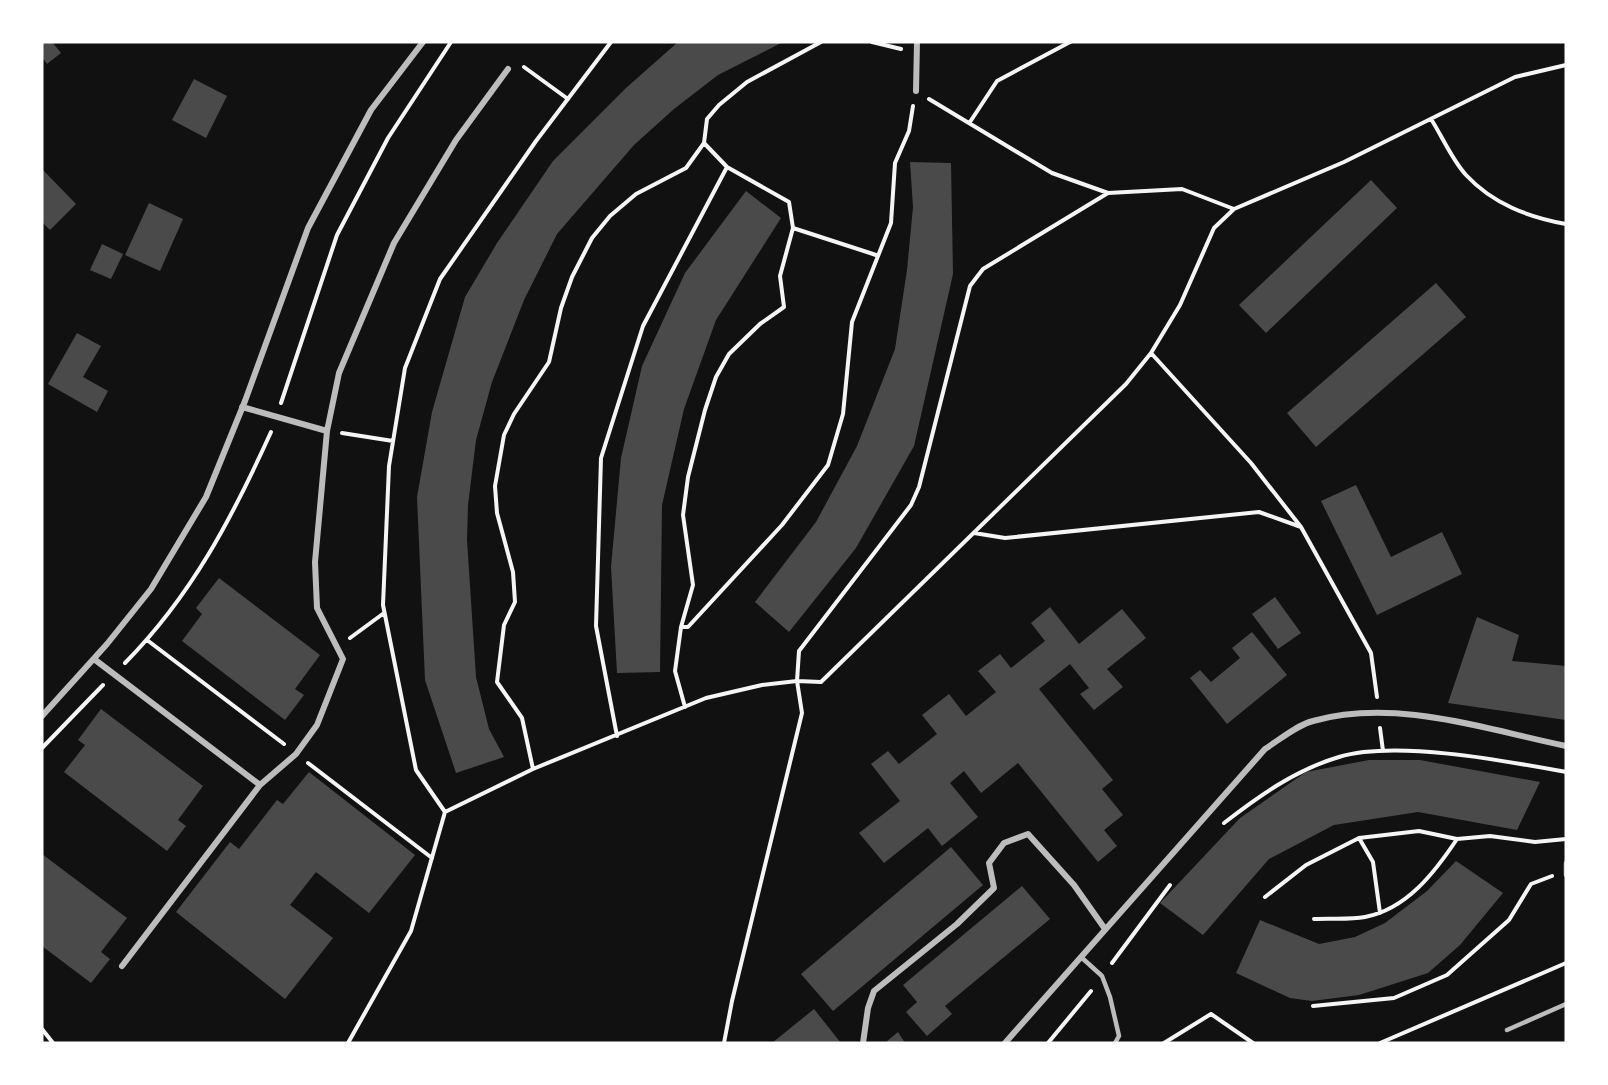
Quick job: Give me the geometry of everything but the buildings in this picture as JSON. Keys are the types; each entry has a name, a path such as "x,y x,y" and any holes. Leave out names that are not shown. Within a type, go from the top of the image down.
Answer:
{"street":[{"path":"42,716 94,659 151,589 206,497 242,408 308,228 371,110 423,42"},
{"path":"915,91 917,42"},
{"path":"122,966 260,784 296,754 317,725 343,659 317,608 315,562 327,431 339,373 394,243 456,140 508,69"},
{"path":"242,408 327,431"},
{"path":"94,659 260,784"},
{"path":"1005,1043 1265,749 1311,721 1378,712 1432,717 1566,746"},
{"path":"863,1043 868,1008 874,991 957,924 994,888 989,863 1004,843 1028,834 1074,885 1105,929"}],"lane":[{"path":"1565,873 1566,862"},
{"path":"1081,957 1102,976 1110,997 1119,1036 1115,1043"},
{"path":"1507,1030 1566,1004"}],"path":[{"path":"445,812 416,770 384,613 389,466 405,368 440,279 611,42"},
{"path":"533,769 522,718 497,682 504,625 515,602 513,572 497,513 495,486 504,435 514,414 549,362 561,308 572,277 592,238 610,216 636,194 686,168 704,143 707,119 719,105 747,81 821,42"},
{"path":"872,42 917,53"},
{"path":"970,122 997,81 1070,42"},
{"path":"348,1043 411,931 445,812 533,769 706,698 762,685 797,681 821,682 1126,384 1151,353 1180,305 1214,228 1234,209 1344,162 1515,77 1566,65"},
{"path":"508,69 524,67 568,99"},
{"path":"681,627 688,627 782,525 828,465 843,414 852,322 876,255 891,223 895,164 909,130 915,91 1052,173 1108,193 1182,189 1234,209"},
{"path":"1431,119 1466,174 1498,202 1533,218 1566,224"},
{"path":"685,707 675,671 681,627 693,585 683,515 697,437 716,377 729,354 760,324 784,307 780,276 793,228 789,202 727,167 704,143"},
{"path":"617,736 596,626 601,458 643,326 727,167"},
{"path":"724,1043 732,1001 802,713 797,681 799,651 911,506 919,487 970,286 983,269 1108,193"},
{"path":"793,228 876,255"},
{"path":"1151,353 1251,463 1301,527 1371,652 1383,752"},
{"path":"327,431 393,441"},
{"path":"974,533 1005,538 1259,512 1301,527"},
{"path":"337,647 384,613"},
{"path":"1220,826 1272,786 1339,757 1383,752 1441,753 1566,772"},
{"path":"1264,897 1306,865 1359,838 1419,831 1457,839 1490,836 1535,842 1566,839"},
{"path":"1359,838 1373,862 1380,913"},
{"path":"1314,919 1363,918 1380,913 1404,900 1435,873 1457,839"},
{"path":"1312,1006 1394,998 1447,975 1509,920 1532,884 1565,873"},
{"path":"1048,1043 1174,881"},
{"path":"1380,1043 1566,963"},
{"path":"1164,1043 1211,1014 1253,1043"},
{"path":"42,1029 52,1043"}]}
